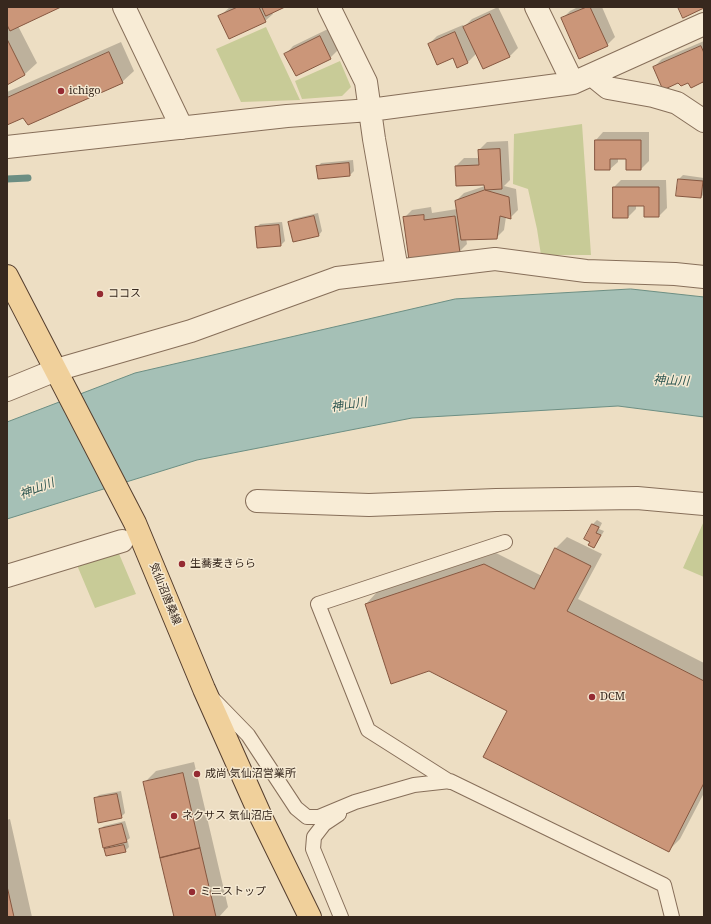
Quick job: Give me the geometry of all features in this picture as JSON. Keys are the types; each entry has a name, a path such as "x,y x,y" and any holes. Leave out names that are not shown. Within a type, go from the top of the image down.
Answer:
{"main road":[{"name":"気仙沼唐桑線","path":"7,276 135,523 204,689 262,819 310,917"}],"street":[{"path":"124,7 182,128"},
{"path":"329,7 366,82 397,270"},
{"path":"536,7 582,79 608,88 653,96 677,103 704,121"},
{"path":"7,147 287,116 370,110 582,79 704,24"},
{"path":"7,390 61,379 337,278 495,259 586,271 676,274 704,277"},
{"path":"257,501 369,505 496,500 637,498 704,504"},
{"path":"7,576 122,541"}],"lane":[{"path":"505,542 318,604 368,730 450,782 664,885 672,917"},
{"path":"204,689 248,735 296,808 307,817 319,817 356,802 414,786 450,782"},
{"path":"341,917 313,849 314,837 324,824 356,802"}],"green space":[{"path":"266,27 300,100 241,102 216,49"},
{"path":"340,61 351,87 342,96 302,99 295,81"},
{"path":"582,124 591,255 541,255 528,189 513,184 514,134"},
{"path":"704,521 704,577 683,568"},
{"path":"114,542 136,594 95,608 74,558"}],"water":[{"name":"神山川","path":"631,289 704,297 704,417 618,406 412,418 197,460 7,519 7,422 135,373 455,299"}],"building":[{"path":"7,7 61,7 10,31 7,25"},
{"path":"238,7 259,7 266,22 229,39 218,16"},
{"path":"262,7 285,7 266,16"},
{"path":"590,7 608,46 579,59 561,18"},
{"path":"678,7 704,7 704,8 683,18"},
{"path":"490,14 510,57 483,69 463,27"},
{"path":"455,32 468,63 457,68 453,58 437,65 428,44"},
{"path":"320,36 331,59 296,76 284,54"},
{"path":"7,39 25,75 7,85"},
{"path":"701,46 704,53 704,85 703,82 691,88 688,83 681,86 678,83 663,90 653,67"},
{"path":"109,52 123,83 28,125 23,118 7,125 7,98"},
{"path":"595,140 641,140 641,170 626,170 626,159 610,159 610,170 595,170"},
{"path":"500,149 502,189 485,190 484,185 456,186 455,166 479,165 478,150"},
{"path":"349,163 350,176 318,179 316,166"},
{"path":"678,179 703,181 701,198 676,196"},
{"path":"613,187 659,187 659,217 644,217 644,206 628,206 628,218 613,218"},
{"path":"485,190 509,197 511,219 500,216 497,239 461,240 455,201"},
{"path":"424,215 424,220 455,216 460,253 409,260 403,217"},
{"path":"314,216 319,236 293,242 288,222"},
{"path":"279,225 281,246 257,248 255,227"},
{"path":"592,524 599,527 596,533 601,535 594,548 588,545 590,542 584,539"},
{"name":"DCM","path":"555,548 591,566 567,611 704,681 704,783 669,852 483,757 507,711 429,671 391,684 365,604 484,564 534,589"},
{"path":"183,773 200,848 160,858 143,782"},
{"path":"117,794 122,818 98,823 94,798"},
{"path":"122,824 127,842 103,848 99,829"},
{"path":"124,845 126,852 106,856 104,849"},
{"path":"200,848 216,917 174,917 160,858"},
{"path":"7,886 14,917 7,917"}],"waterway":[{"path":"7,179 28,178"}],"place":[{"name":"ichigo","path":"61,91"},
{"name":"ココス","path":"100,294"},
{"name":"生蕎麦きらら","path":"182,564"},
{"name":"DCM","path":"592,697"},
{"name":"成尚 気仙沼営業所","path":"197,774"},
{"name":"ネクサス 気仙沼店","path":"174,816"},
{"name":"ミニストップ","path":"192,892"}]}
